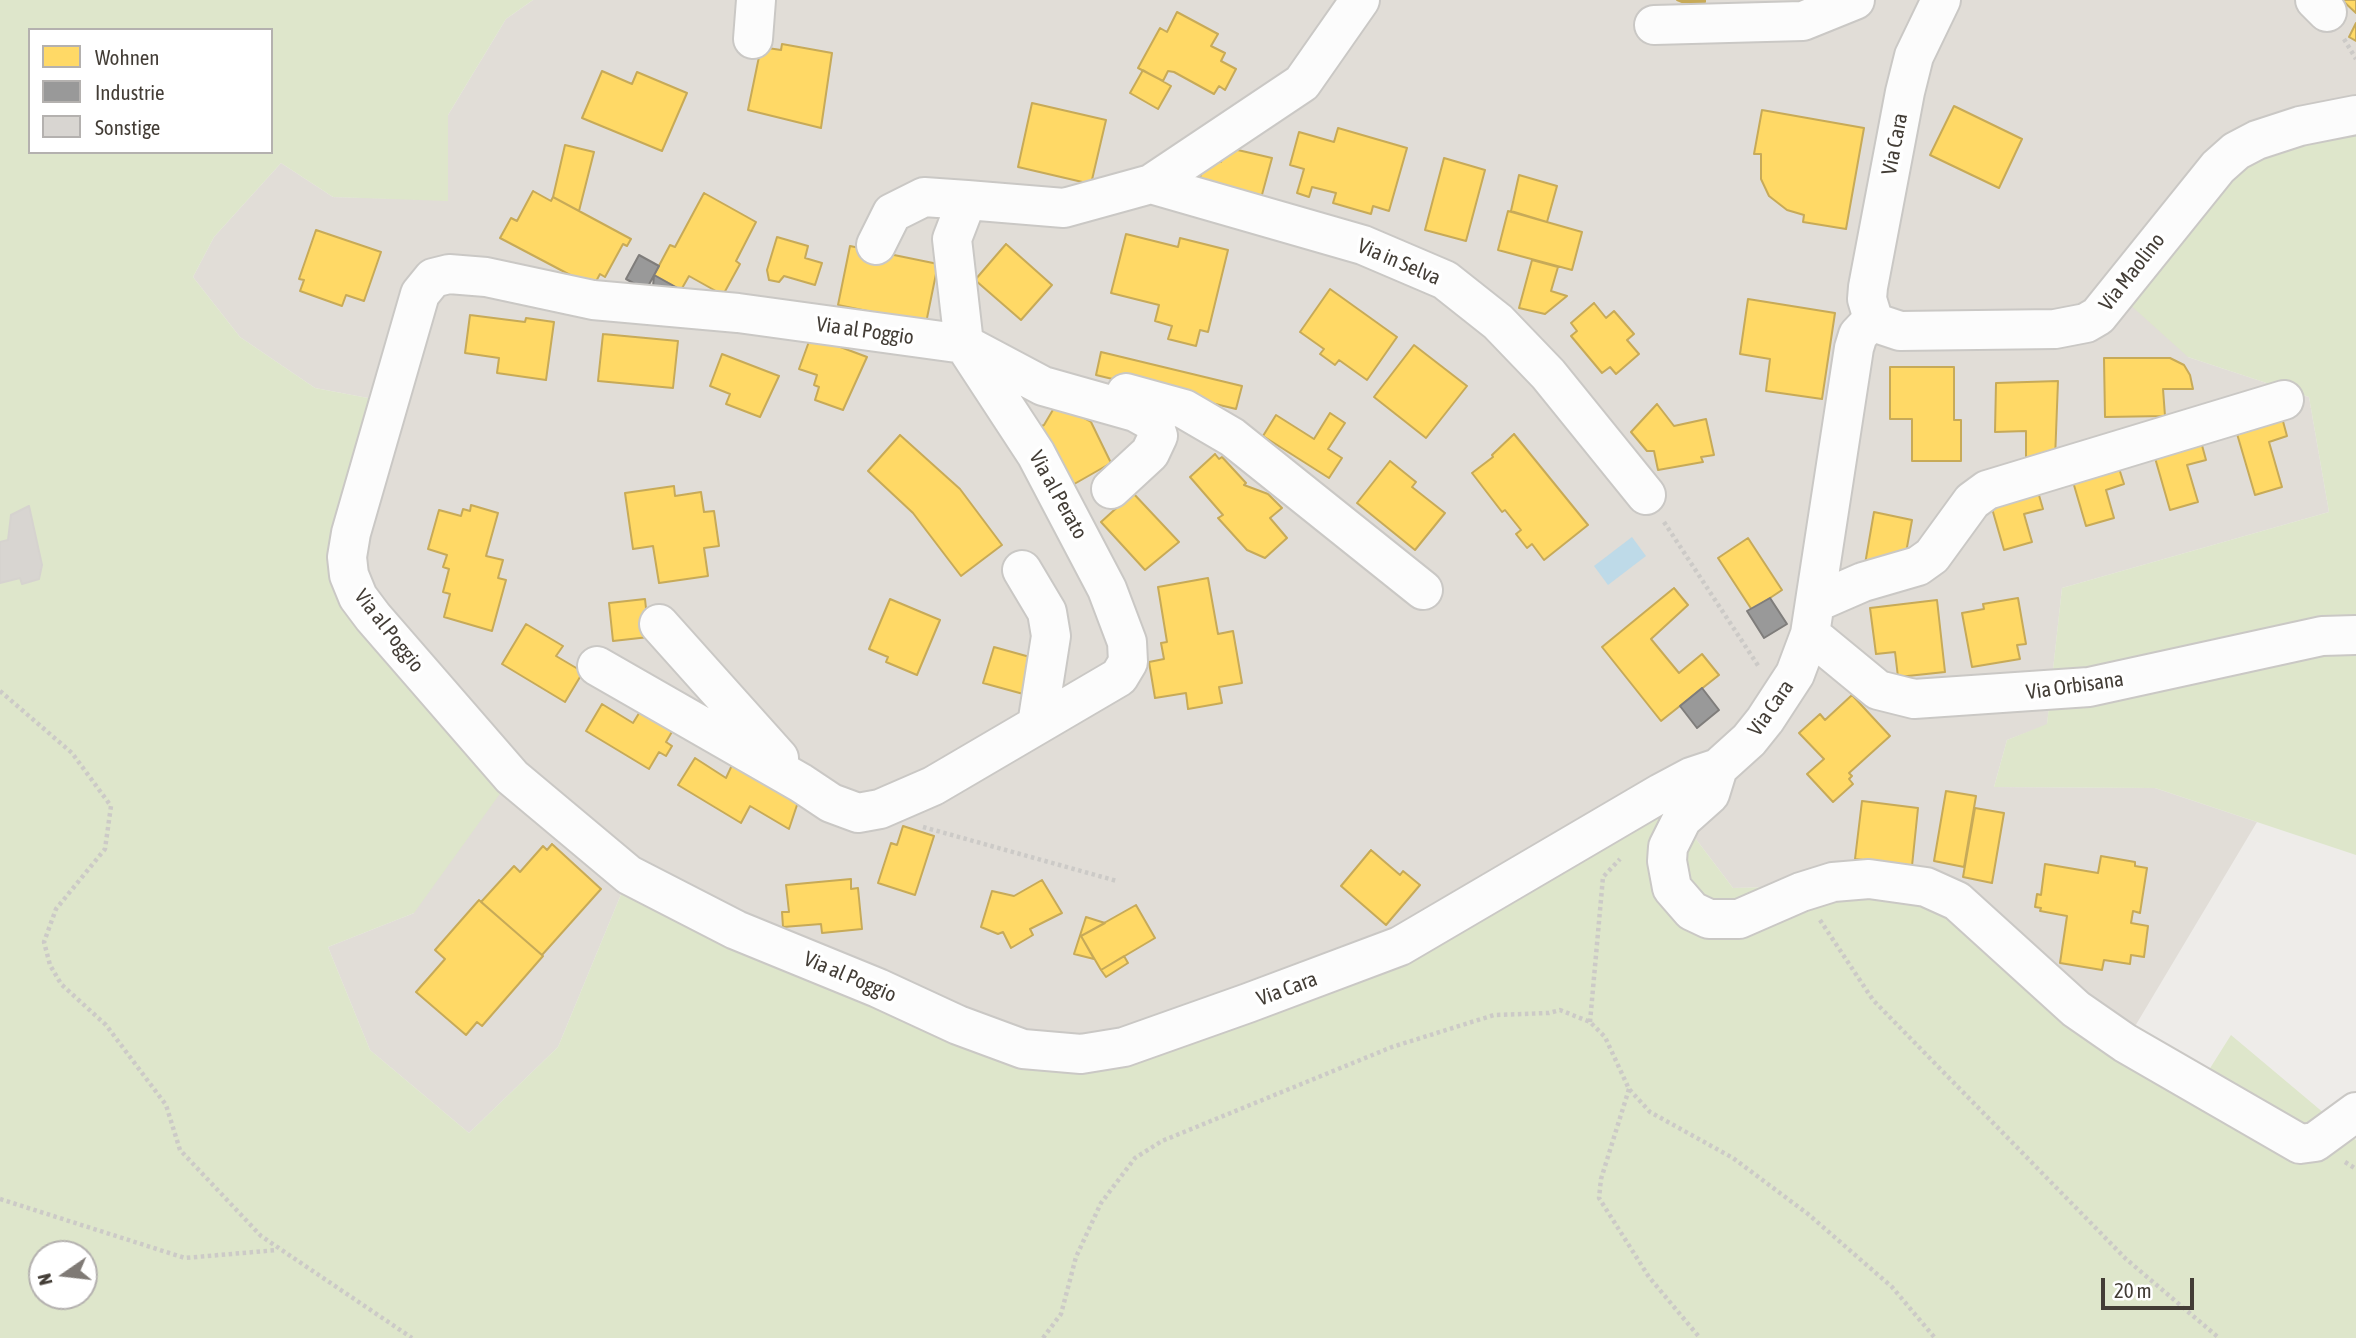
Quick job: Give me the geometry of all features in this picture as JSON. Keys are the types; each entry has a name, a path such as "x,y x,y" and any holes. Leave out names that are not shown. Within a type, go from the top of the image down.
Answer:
{"street":[{"path":"753,39 756,0"},
{"path":"876,245 892,213 925,197 1064,208 1151,184 1302,83 1360,0"},
{"path":"1654,25 1803,21 1855,0"},
{"name":"Via Cara","path":"1124,1047 1401,946 1661,793 1691,777 1718,768 1749,740 1795,674 1813,618 1854,348 1858,335 1873,318 1867,299 1868,287 1905,92 1914,56 1941,0"},
{"name":"Via Maolino","path":"1873,318 1879,324 1900,331 2055,329 2086,323 2098,316 2218,167 2236,151 2257,140 2300,126 2356,115"},
{"name":"Via in Selva","path":"1151,184 1363,245 1445,279 1498,322 1548,373 1646,495"},
{"name":"Via al Perato","path":"597,666 850,812 868,812 896,804 933,786 1119,677 1128,662 1127,642 1107,589 1036,454 964,344 952,239 967,200"},
{"name":"Via al Poggio","path":"964,344 737,313 593,300 543,292 486,277 441,275 423,287 409,330 351,533 347,557 349,575 358,597 373,617 512,777 629,875 736,930 878,988 958,1025 1023,1049 1081,1054 1124,1047"},
{"path":"964,344 988,340 1059,374 1168,404 1203,419 1241,444 1423,590"},
{"path":"964,344 1043,386 1135,412 1153,422 1158,436 1150,453 1111,489"},
{"path":"1813,618 1925,561 1944,543 1972,500 1987,489 2284,400"},
{"path":"1022,570 1047,612 1051,636 1037,725"},
{"name":"Via Orbisana","path":"1813,618 1878,690 1914,699 2089,687 2322,636 2356,635"},
{"path":"659,625 801,783"},
{"path":"1718,768 1710,794 1682,819 1668,847 1668,873 1681,901 1709,919 1725,921 1758,914 1801,892 1833,883 1869,879 1906,882 1943,892 1979,918 2077,1009 2125,1042 2300,1144 2315,1142 2356,1112"}],"path":[{"path":"1646,495 1780,698"},
{"path":"0,691 72,753 111,806 105,849 56,909 44,942 50,965 61,984 106,1025 166,1105 180,1150 278,1250 412,1338"},
{"path":"896,804 906,823 1117,881"},
{"path":"1590,1022 1603,877 1628,847"},
{"path":"1801,892 1873,1000 2126,1259 2219,1338"},
{"path":"1043,1338 1061,1314 1076,1257 1101,1203 1135,1158 1162,1141 1392,1047 1494,1015 1549,1013 1560,1010 1590,1022 1605,1037 1629,1088 1650,1112 1667,1124 1733,1158 1808,1214 1892,1287 1936,1338"},
{"path":"1629,1088 1601,1179 1600,1198 1649,1277 1700,1338"},
{"path":"0,1199 186,1258 278,1250"}],"shaded area":[{"path":"533,0 2356,0 2356,115 2188,357 2309,397 2329,512 2062,588 2047,725 2007,740 1994,787 2155,788 2257,822 2125,1043 1816,886 1733,888 1661,793 1400,946 1081,1054 629,875 558,1047 469,1133 370,1050 328,947 414,913 358,597 389,402 315,388 240,337 193,277 214,237 281,163 333,197 447,200 448,115 506,19"}],"green space":[{"path":"0,0 533,0 506,19 448,115 448,201 333,197 281,163 214,237 193,277 240,337 315,388 389,402 347,557 512,777 414,913 328,947 370,1050 469,1133 558,1047 629,875 1023,1049 1248,1003 1661,793 1733,888 1816,886 1833,882 1979,918 2190,1100 2231,1035 2356,1140 2356,1338 0,1338"},
{"path":"2356,115 2356,855 2155,788 1994,787 2007,740 2047,724 2062,588 2329,512 2309,397 2188,357 2117,293 2218,167"}],"water":[{"path":"1632,537 1646,556 1608,585 1594,566"}],"building: Wohnen":[{"path":"1677,0 1705,0 1705,2 1682,2"},
{"path":"2342,0 2356,0 2356,13"},
{"path":"1177,12 1218,34 1211,46 1225,53 1221,61 1236,69 1225,90 1219,86 1214,94 1174,72 1168,71 1163,81 1138,68 1160,28 1167,32"},
{"path":"2356,23 2356,41 2349,37"},
{"path":"782,44 832,53 821,128 748,110 761,47 781,50"},
{"path":"1143,70 1171,86 1158,109 1130,93"},
{"path":"602,71 632,84 637,72 687,93 662,151 582,118"},
{"path":"1032,103 1106,120 1091,184 1018,167"},
{"path":"1954,106 2022,139 1999,188 1930,155"},
{"path":"1762,110 1864,128 1846,229 1803,222 1804,215 1787,210 1769,196 1761,179 1761,154 1754,154"},
{"path":"1338,128 1407,148 1389,211 1373,206 1371,214 1333,203 1336,193 1312,187 1309,197 1297,193 1304,169 1290,165 1299,132 1334,142"},
{"path":"565,145 594,152 579,211 553,197"},
{"path":"1225,147 1272,158 1260,202 1198,186 1205,158 1221,162"},
{"path":"1444,158 1485,170 1466,241 1425,230"},
{"path":"1519,175 1557,186 1547,222 1511,211"},
{"path":"533,191 551,201 553,197 631,239 627,246 623,244 605,277 600,274 593,287 500,238 511,218 517,221"},
{"path":"704,193 756,222 736,261 740,264 723,295 689,276 681,290 654,275 670,245 675,247"},
{"path":"1508,211 1582,232 1572,270 1498,250"},
{"path":"316,230 381,252 364,301 346,295 342,306 300,291 304,280 299,279"},
{"path":"1126,234 1178,247 1180,238 1228,250 1208,332 1200,330 1196,346 1168,339 1172,326 1155,321 1159,305 1111,293"},
{"path":"777,237 808,246 805,258 822,263 815,285 784,276 779,282 769,280 767,270"},
{"path":"1006,244 1052,285 1021,320 975,280"},
{"path":"850,246 938,264 926,323 838,305"},
{"path":"1532,260 1558,267 1551,291 1567,296 1545,314 1519,308"},
{"path":"1330,289 1397,337 1367,380 1339,360 1335,365 1320,354 1324,349 1300,332"},
{"path":"1748,299 1835,313 1822,399 1766,391 1770,359 1740,354"},
{"path":"1594,303 1606,318 1614,311 1634,334 1627,340 1639,354 1616,374 1610,367 1602,373 1571,336 1577,331 1571,323"},
{"path":"470,315 525,322 526,318 554,322 546,380 497,373 499,358 465,353"},
{"path":"603,334 678,341 673,388 598,381"},
{"path":"811,336 867,357 843,410 815,400 819,387 814,385 817,375 799,369"},
{"path":"1414,345 1467,386 1426,438 1374,397"},
{"path":"1101,352 1242,386 1236,409 1096,375"},
{"path":"722,354 779,376 760,417 726,404 730,394 710,386"},
{"path":"2104,358 2170,358 2184,365 2190,375 2193,389 2163,389 2165,416 2105,417"},
{"path":"1890,367 1954,367 1954,420 1961,420 1961,461 1912,461 1912,419 1890,419"},
{"path":"2058,381 2055,459 2026,467 2026,431 1995,432 1996,383"},
{"path":"1057,403 1091,422 1111,463 1069,487 1031,431 1044,425"},
{"path":"1657,404 1674,426 1706,419 1714,455 1701,457 1703,462 1658,470 1654,451 1647,451 1631,432"},
{"path":"1330,413 1345,423 1328,449 1342,458 1329,478 1263,436 1276,415 1314,439"},
{"path":"2281,414 2287,436 2269,442 2282,487 2255,495 2235,427"},
{"path":"1514,434 1588,525 1544,560 1532,544 1527,548 1516,534 1521,530 1505,510 1502,512 1472,473 1493,457"},
{"path":"900,435 960,489 1002,545 961,576 913,513 868,471"},
{"path":"2200,438 2206,460 2187,465 2198,502 2170,510 2153,451"},
{"path":"1215,454 1219,459 1222,457 1246,483 1244,485 1268,494 1282,508 1270,518 1287,538 1265,558 1247,550 1218,518 1223,515 1190,477"},
{"path":"1390,461 1416,482 1412,487 1445,513 1415,550 1357,503"},
{"path":"2117,462 2124,484 2106,490 2114,518 2086,526 2071,475"},
{"path":"2036,485 2043,509 2024,514 2032,542 2004,550 1989,498"},
{"path":"674,486 675,496 701,492 704,512 714,511 719,546 704,548 708,576 659,583 653,546 633,549 625,493"},
{"path":"1133,493 1179,542 1145,570 1101,522"},
{"path":"471,505 498,513 486,556 503,560 498,578 506,580 492,631 444,617 450,594 443,592 449,569 443,567 447,555 428,549 439,510 461,516 463,509 470,511"},
{"path":"1874,512 1912,520 1905,558 1864,570"},
{"path":"1748,538 1782,590 1752,610 1718,558"},
{"path":"1208,578 1218,634 1233,631 1242,683 1219,687 1222,703 1188,709 1186,693 1155,698 1149,662 1164,659 1161,643 1167,642 1158,587"},
{"path":"1674,588 1688,605 1651,639 1679,673 1702,654 1719,675 1661,721 1602,647"},
{"path":"2018,598 2026,644 2017,645 2020,659 1972,667 1962,613 1984,609 1983,604"},
{"path":"645,599 649,637 613,641 609,603"},
{"path":"890,599 940,620 917,675 886,662 888,657 869,649"},
{"path":"1937,600 1945,672 1898,677 1895,652 1876,654 1870,608"},
{"path":"526,624 563,646 556,656 583,672 565,702 502,664"},
{"path":"994,647 1037,659 1027,695 983,683"},
{"path":"1852,695 1890,736 1849,773 1853,784 1833,802 1807,774 1824,759 1799,733 1820,714 1825,720"},
{"path":"602,704 633,723 641,710 673,730 666,742 672,746 666,756 659,752 649,769 586,731"},
{"path":"695,758 726,778 733,763 798,802 789,829 750,806 741,823 678,785"},
{"path":"1946,791 1976,796 1964,867 1934,861"},
{"path":"1862,801 1918,808 1912,866 1855,859"},
{"path":"1975,808 2004,813 1992,883 1963,877"},
{"path":"903,826 934,836 915,895 878,883 891,843 897,845"},
{"path":"552,844 601,889 542,955 481,902 514,866 520,872 543,846 547,850"},
{"path":"1371,850 1400,875 1403,871 1420,885 1386,925 1341,886"},
{"path":"2101,856 2135,862 2135,866 2147,868 2140,913 2133,911 2131,923 2148,926 2144,957 2131,955 2130,964 2104,960 2102,970 2060,963 2067,916 2040,911 2041,908 2035,907 2037,894 2041,895 2045,864 2098,873"},
{"path":"851,879 851,889 858,888 862,929 822,933 821,924 783,927 782,912 789,912 786,885"},
{"path":"1042,880 1062,913 1030,929 1033,935 1011,948 1003,932 998,934 981,927 992,891 1014,896"},
{"path":"479,900 543,956 482,1026 477,1022 466,1035 416,992 445,959 435,950"},
{"path":"1136,905 1155,938 1101,970 1081,936"},
{"path":"1086,917 1105,923 1081,936 1094,959 1074,954"},
{"path":"1124,956 1128,963 1106,977 1101,970"}],"building: Industrie":[{"path":"639,255 659,266 646,290 626,279"},
{"path":"654,275 681,290 652,299"},
{"path":"1770,598 1787,624 1764,638 1747,611"},
{"path":"1702,688 1719,710 1697,728 1680,706"}],"building: Sonstige":[{"path":"29,506 42,565 39,579 22,584 20,578 0,583 0,542 8,540 11,515"}]}
